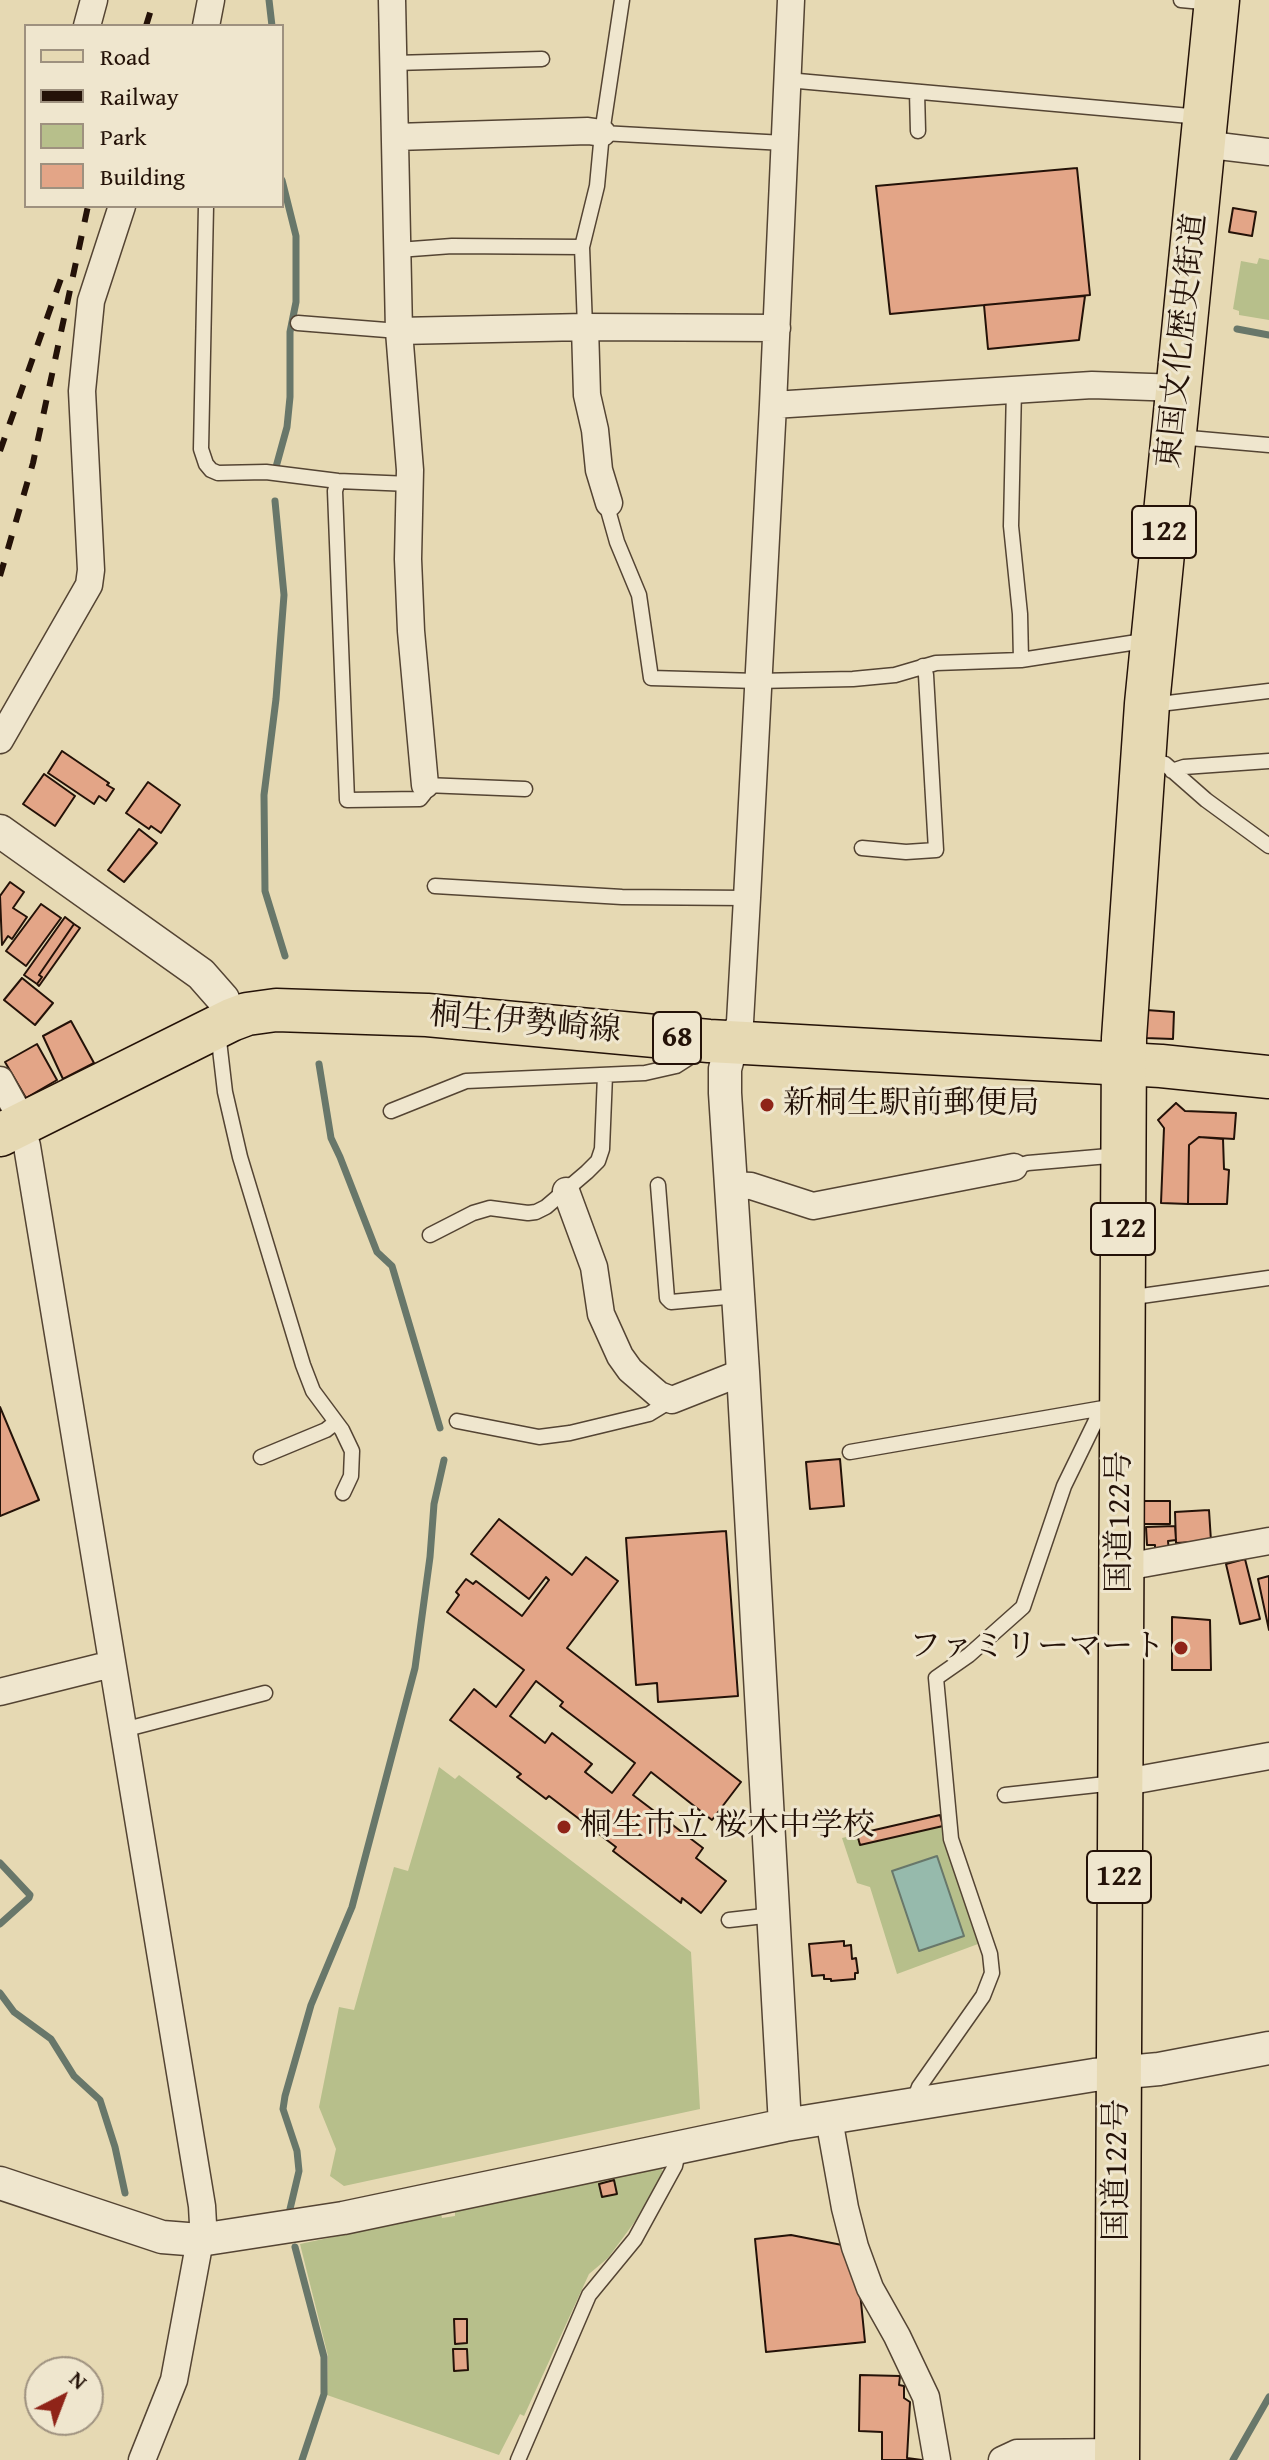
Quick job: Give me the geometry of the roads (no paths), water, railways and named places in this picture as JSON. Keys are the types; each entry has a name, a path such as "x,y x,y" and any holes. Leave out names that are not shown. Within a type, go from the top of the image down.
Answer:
{"highway":[{"name":"東国文化歴史街道","path":"1124,1065 1124,1038 1158,766 1154,640 1204,131 1205,1"},
{"name":"国道122号","path":"1117,2456 1121,1565 1112,1407 1122,1298 1124,1065"}],"main road":[{"name":"桐生伊勢崎線","path":"11,1130 224,1023 247,1014 276,1010 427,1015 720,1042 1124,1065 1269,1077"}],"street":[{"path":"88,24 94,0"},
{"path":"206,24 211,0"},
{"path":"392,0 399,331 410,484 408,559 411,631 425,785"},
{"path":"785,2125 725,1081 727,1054 720,1042 740,1022 791,0"},
{"path":"1204,131 1269,152"},
{"path":"396,137 602,133"},
{"path":"0,740 89,585 91,570 82,391 91,301 121,208"},
{"path":"399,331 585,327 777,328"},
{"path":"585,327 587,395 599,470 609,503"},
{"path":"773,405 1014,388 1092,385 1180,388"},
{"path":"0,831 201,974 223,999 224,1023"},
{"path":"0,1080 112,1664 202,2206 200,2240 174,2380 142,2460"},
{"path":"731,1185 751,1186 813,1206 1014,1167"},
{"path":"566,1191 594,1267 601,1314 620,1356 630,1370 659,1395 672,1400 743,1372"},
{"path":"1121,1565 1269,1541"},
{"path":"0,1692 112,1664"},
{"path":"1120,1783 1269,1756"},
{"path":"0,2183 162,2237 200,2240 343,2218 785,2125 1119,2072 1175,2066 1269,2048"},
{"path":"829,2119 855,2247 870,2288 926,2397 937,2460"},
{"path":"1002,2460 1017,2453 1117,2456"}],"lane":[{"path":"585,327 582,247 597,186 622,0"},
{"path":"394,63 542,59"},
{"path":"787,80 917,92 1204,131"},
{"path":"917,92 918,131"},
{"path":"602,133 784,143"},
{"path":"206,208 201,449 206,464 218,473 266,472 338,481 410,484"},
{"path":"398,250 452,246 582,247"},
{"path":"298,323 399,331"},
{"path":"1014,388 1011,526 1021,660"},
{"path":"1174,437 1269,445"},
{"path":"338,481 335,491 347,800 420,799 425,785 525,789"},
{"path":"609,503 617,542 639,595 651,678 757,681 853,679 895,675 923,666 1021,660 1143,639 1154,640"},
{"path":"862,848 906,852 936,850 923,666"},
{"path":"1168,703 1269,691"},
{"path":"1158,766 1269,761"},
{"path":"1158,766 1269,846"},
{"path":"435,886 622,897 747,898"},
{"path":"224,1023 225,1092 245,1177 313,1391 352,1451 351,1476 343,1493"},
{"path":"391,1111 466,1081 667,1070 720,1042"},
{"path":"430,1235 473,1213 490,1208 536,1212 566,1191 598,1161 602,1149 605,1075"},
{"path":"1014,1167 1028,1163 1124,1156"},
{"path":"658,1185 667,1298 671,1302 738,1296"},
{"path":"1122,1298 1269,1278"},
{"path":"457,1421 539,1437 570,1433 649,1414 672,1400"},
{"path":"850,1452 1112,1407"},
{"path":"912,2105 919,2087 983,1996 992,1973 990,1954 951,1839 936,1678 969,1655 1023,1607 1064,1486 1112,1407"},
{"path":"261,1457 326,1430 336,1422"},
{"path":"123,1730 265,1693"},
{"path":"1005,1795 1120,1783"},
{"path":"729,1920 774,1915"},
{"path":"518,2460 589,2295 635,2239 675,2166 679,2147"}],"waterway":[{"path":"269,0 272,24"},
{"path":"276,467 287,427 290,332 296,302 296,236 284,188"},
{"path":"1237,329 1269,335"},
{"path":"275,501 284,595 264,795 265,891 285,956"},
{"path":"319,1064 331,1138 377,1252 392,1266 440,1428"},
{"path":"290,2209 299,2171 297,2151 283,2109 285,2096 311,2005 352,1907 415,1668 434,1504 444,1460"},
{"path":"0,1863 30,1895 0,1924"},
{"path":"0,1993 14,2012 51,2039 74,2076 100,2100 125,2193"},
{"path":"295,2247 324,2357 324,2394 302,2460"},
{"path":"1233,2460 1269,2397"}],"railway":[{"path":"147,24 154,0"},
{"path":"0,576 33,463 88,208"},
{"path":"0,451 64,270"}],"place":[{"name":"新桐生駅前郵便局","path":"767,1105"},
{"name":"ファミリーマート","path":"1181,1648"},
{"name":"桐生市立 桜木中学校","path":"564,1827"}]}
